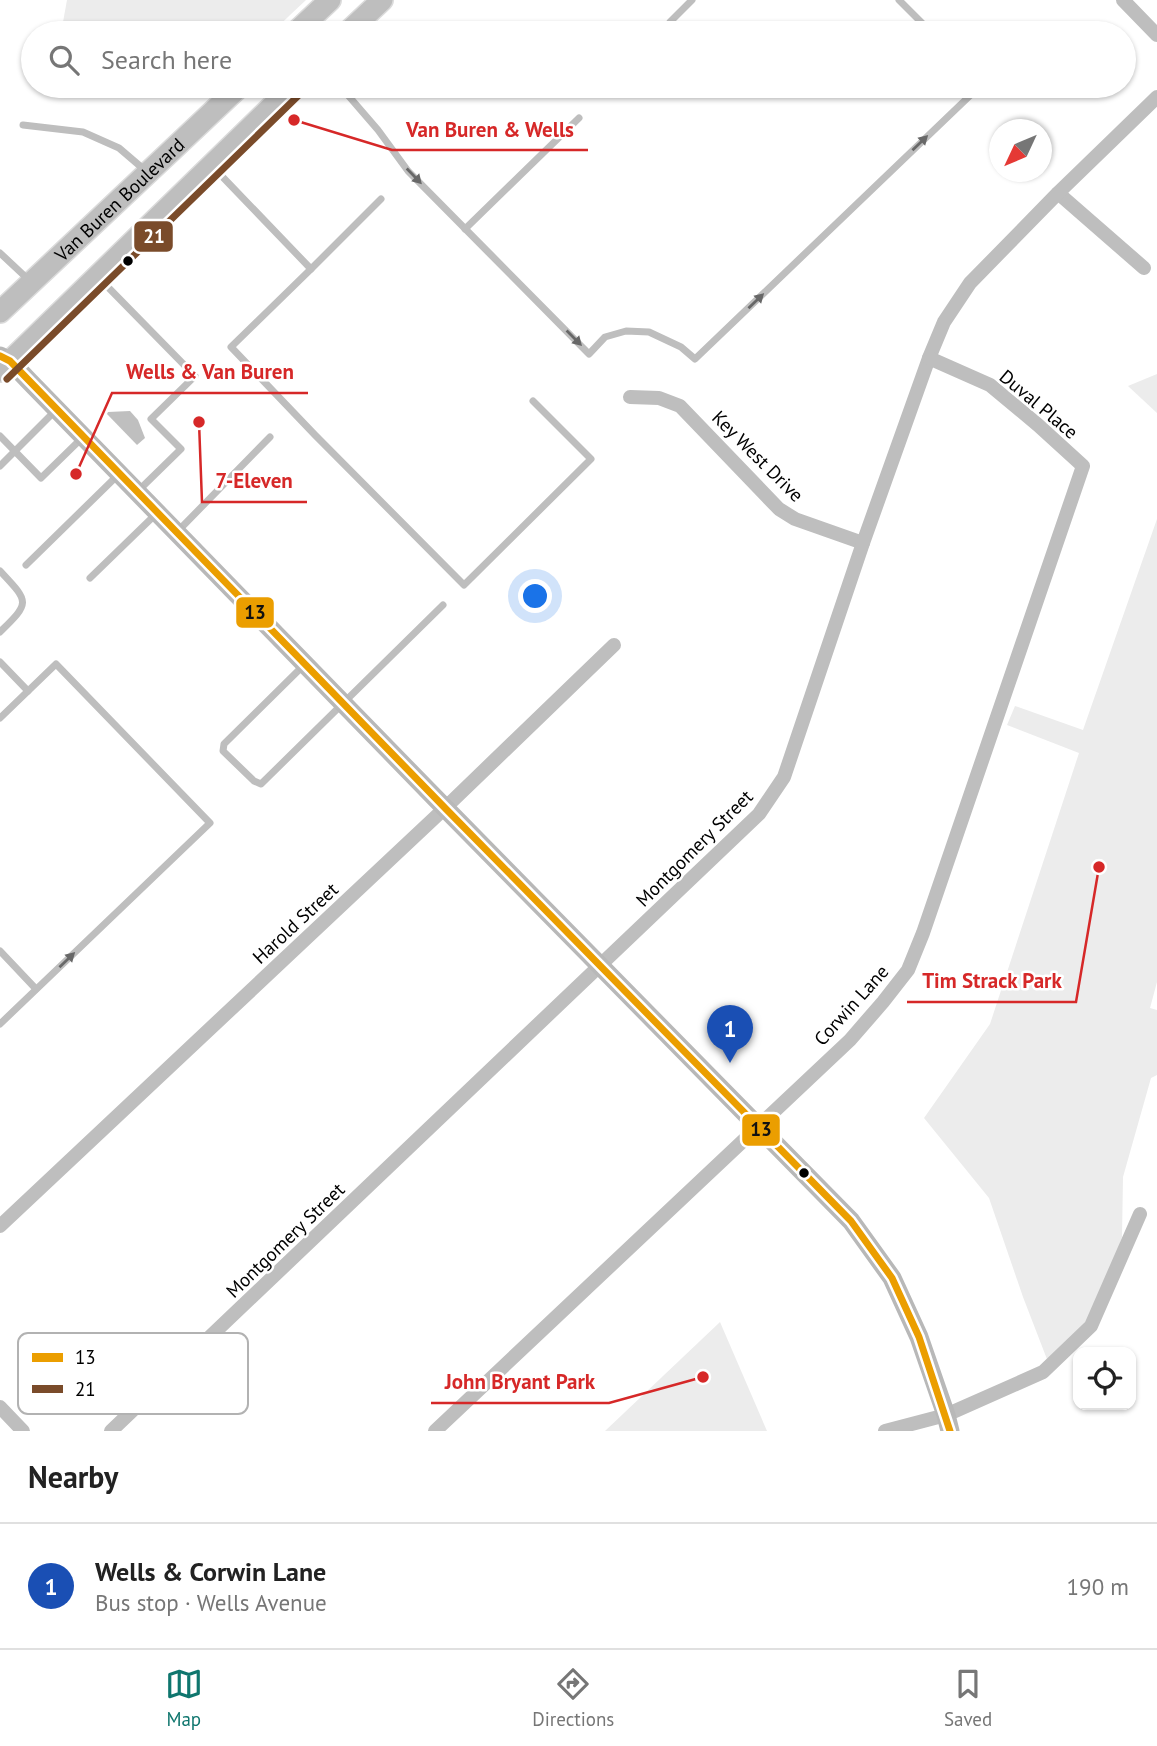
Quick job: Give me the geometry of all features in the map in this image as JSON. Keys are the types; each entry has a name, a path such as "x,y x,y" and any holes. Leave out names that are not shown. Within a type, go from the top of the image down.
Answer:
{"main road":[{"path":"308,21 330,0"},
{"path":"360,21 382,0"},
{"name":"Van Buren Boulevard","path":"0,312 227,98"},
{"name":"Van Buren Boulevard","path":"3,363 281,98"},
{"path":"3,363 56,409 851,1221 892,1278 919,1337 948,1423"}],"street":[{"path":"1123,0 1157,35"},
{"name":"Montgomery Street","path":"214,1333 759,814 784,777 863,543 944,322 970,283 1157,97"},
{"path":"1058,193 1144,268"},
{"name":"Duval Place","path":"929,358 990,386 1083,466"},
{"name":"Key West Drive","path":"630,397 659,398 680,406 779,509 795,519 863,543"},
{"name":"Corwin Lane","path":"435,1431 850,1040 908,970 1083,466"},
{"name":"Harold Street","path":"0,1226 445,808 614,645"},
{"path":"885,1431 948,1423 1043,1372 1091,1326 1140,1214"},
{"path":"0,1407 23,1431"},
{"name":"Montgomery Street","path":"111,1431 129,1414"}],"lane":[{"path":"671,21 692,0"},
{"path":"899,0 920,21"},
{"path":"350,98 408,171 589,354 605,337 626,331 649,332 681,347 695,359 967,98"},
{"path":"466,229 579,118"},
{"path":"23,125 83,132 119,148 147,173"},
{"path":"211,165 311,269"},
{"path":"381,199 231,347 464,585 592,459 534,401"},
{"path":"0,253 32,282"},
{"path":"97,276 195,376 151,419 181,449 137,492"},
{"path":"0,466 56,409"},
{"path":"0,436 41,478 83,437"},
{"path":"176,532 270,437"},
{"path":"26,565 119,473"},
{"path":"90,578 158,513"},
{"path":"0,571 22,594 24,604 0,632"},
{"path":"305,664 224,744 223,751 254,781 261,784 443,605"},
{"path":"0,662 28,691"},
{"path":"0,718 57,664 210,823 0,1024"},
{"path":"0,951 36,989"}],"shaded area":[{"path":"67,0 306,0 284,21 63,21"},
{"path":"1157,374 1157,413 1128,386"},
{"path":"130,411 138,420 145,438 137,445 107,414"},
{"path":"1157,519 1157,982 1150,1008 1157,1010 1157,1075 1151,1078 1123,1177 1122,1237 1103,1295 1094,1314 1050,1367 989,1198 924,1118 990,1024 1079,753 1007,725 1015,706 1083,730"},
{"path":"720,1322 767,1431 605,1431"}],"transit line":[{"name":"21","path":"7,379 296,98"},
{"name":"13","path":"0,356 10,361 851,1221 892,1278 919,1337 950,1431"}],"place":[{"name":"Van Buren & Wells","path":"294,120"},
{"name":"7-Eleven","path":"199,422"},
{"name":"Wells & Van Buren","path":"76,474"},
{"name":"Tim Strack Park","path":"1099,867"},
{"name":"Wells & Corwin Lane","path":"730,1063"},
{"name":"John Bryant Park","path":"703,1377"}]}
